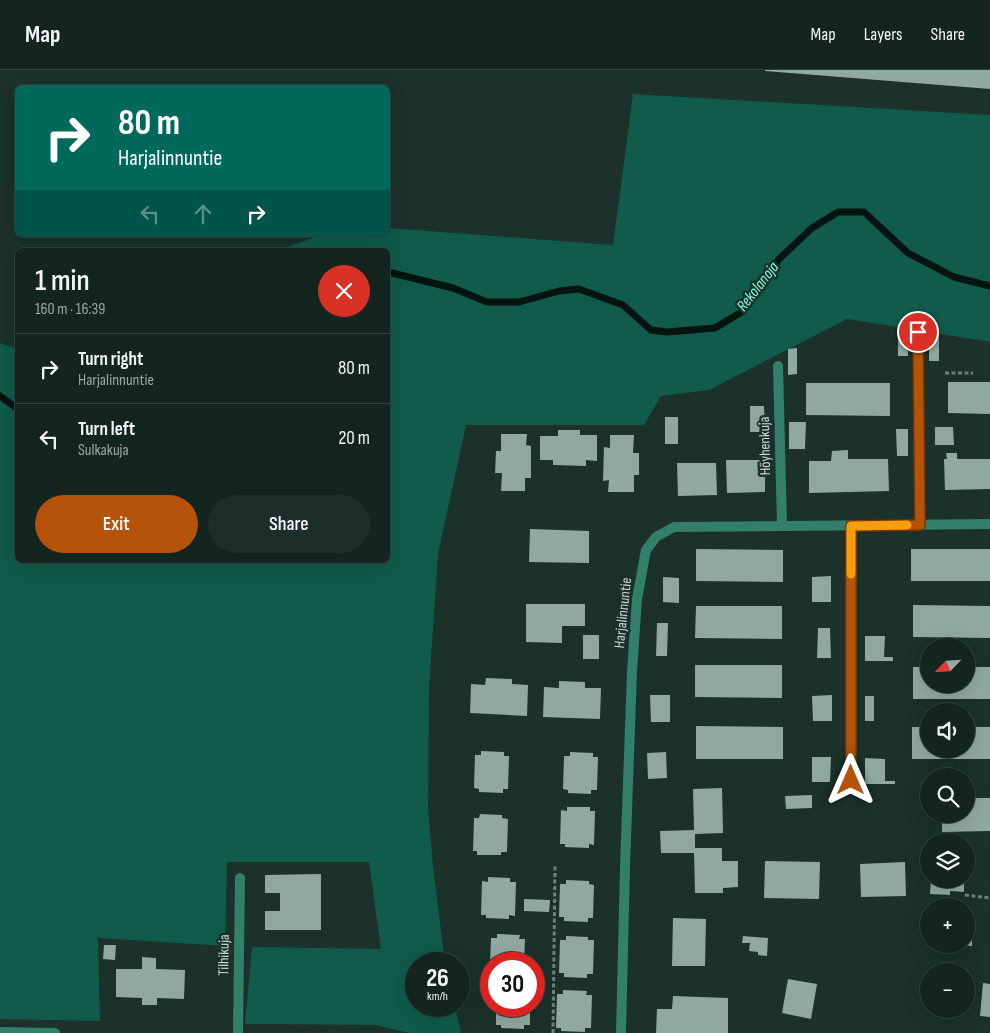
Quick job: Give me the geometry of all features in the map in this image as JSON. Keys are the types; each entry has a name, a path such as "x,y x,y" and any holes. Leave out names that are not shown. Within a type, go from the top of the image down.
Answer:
{"street":[{"path":"918,332 920,525"},
{"name":"Höyhenkuja","path":"778,366 782,526"},
{"name":"Harjalinnuntie","path":"621,1033 633,663 637,599 646,550 656,537 674,527 990,524"},
{"path":"851,526 851,780"},
{"name":"Tilhikuja","path":"238,1033 240,878"},
{"path":"0,1032 55,1033"}],"path":[{"path":"945,373 973,373"},
{"path":"553,1033 555,866"},
{"path":"965,895 990,898"}],"green space":[{"path":"633,94 990,115 990,342 847,319 709,390 661,396 644,425 466,425 438,554 429,689 428,808 444,952 405,952 405,1017 457,1017 461,1033 409,1033 376,1025 245,1024 252,947 381,949 369,862 227,862 225,946 98,938 100,1021 0,1019 0,343 15,348 15,563 390,563 390,248 285,248 315,237 390,237 390,228 613,245"}],"building":[{"path":"990,70 990,89 765,71"},
{"path":"898,330 908,330 908,356 898,356"},
{"path":"929,334 939,334 939,361 929,361"},
{"path":"797,348 797,374 788,375 788,349"},
{"path":"948,382 990,382 990,414 948,413"},
{"path":"806,383 890,383 890,416 806,415"},
{"path":"750,406 764,406 765,432 750,432"},
{"path":"665,417 678,417 678,444 665,444"},
{"path":"789,422 806,422 805,449 789,449"},
{"path":"935,427 953,427 954,445 935,445"},
{"path":"896,429 908,429 908,456 897,456"},
{"path":"558,430 580,430 580,435 597,435 597,461 586,460 586,466 553,465 553,460 540,460 540,436 558,436"},
{"path":"501,434 527,434 526,445 531,446 531,478 525,478 525,491 501,491 502,473 495,473 496,451 501,451"},
{"path":"610,435 634,435 633,453 639,453 639,475 634,475 634,492 608,492 609,480 603,481 604,447 610,448"},
{"path":"848,450 848,459 888,459 889,491 809,493 809,461 831,461 832,451"},
{"path":"946,453 957,453 957,459 990,459 990,489 945,490 944,459 947,459"},
{"path":"726,460 765,460 765,492 727,493"},
{"path":"677,463 716,463 717,495 678,496"},
{"path":"530,529 589,531 589,563 529,562"},
{"path":"696,549 783,550 783,582 696,581"},
{"path":"911,549 990,549 990,581 911,581"},
{"path":"831,576 831,602 812,602 812,577"},
{"path":"663,577 679,578 679,603 663,602"},
{"path":"526,604 585,604 585,626 562,626 562,643 526,642"},
{"path":"913,605 990,606 990,638 913,637"},
{"path":"696,606 782,606 782,639 695,638"},
{"path":"657,623 668,623 667,656 656,656"},
{"path":"818,628 830,628 831,658 817,658"},
{"path":"583,635 599,635 599,659 583,659"},
{"path":"865,636 885,636 884,657 893,657 893,661 865,661"},
{"path":"695,665 782,665 782,698 695,697"},
{"path":"913,667 920,667 920,693 975,693 975,667 990,667 990,699 913,699"},
{"path":"486,678 512,679 512,684 528,685 527,716 470,713 471,684 485,685"},
{"path":"559,681 585,682 585,688 601,688 600,719 543,717 544,687 559,688"},
{"path":"650,695 670,695 670,722 651,722"},
{"path":"832,695 832,721 813,721 812,696"},
{"path":"865,696 874,696 874,721 865,721"},
{"path":"696,726 783,727 783,759 696,759"},
{"path":"912,727 920,727 920,758 975,758 975,727 990,727 990,759 912,759"},
{"path":"481,751 504,752 504,756 509,756 508,789 503,789 503,793 479,792 479,789 474,788 475,755 481,755"},
{"path":"570,752 593,753 593,757 598,757 597,790 591,790 591,794 568,793 568,790 563,789 564,756 570,756"},
{"path":"666,752 667,778 648,779 647,753"},
{"path":"812,757 831,757 830,782 812,782"},
{"path":"865,758 885,759 885,781 895,781 895,784 865,784"},
{"path":"722,788 723,833 695,834 695,848 722,848 722,861 738,861 738,887 723,888 723,893 695,893 694,853 661,853 660,831 694,830 693,789"},
{"path":"812,795 812,808 786,809 785,796"},
{"path":"975,798 990,798 990,831 942,832 942,823 975,823"},
{"path":"567,807 590,807 590,811 595,811 594,845 589,844 589,848 565,847 565,844 560,844 561,810 567,811"},
{"path":"480,814 502,815 502,818 508,819 507,852 501,852 501,855 477,855 477,851 473,851 474,818 479,818"},
{"path":"765,861 820,862 819,899 764,898"},
{"path":"905,862 906,896 861,897 860,864"},
{"path":"321,874 321,930 265,930 265,911 280,911 280,893 265,893 265,875"},
{"path":"488,877 510,878 510,882 516,882 515,916 509,915 509,919 486,918 486,915 481,915 482,881 488,882"},
{"path":"566,880 589,881 589,884 594,885 593,918 588,918 588,922 564,921 564,917 559,917 560,884 566,884"},
{"path":"930,888 964,888 964,892 950,891 950,895 930,894"},
{"path":"524,899 550,900 549,912 524,911"},
{"path":"673,918 706,919 705,966 672,966"},
{"path":"497,934 520,935 519,939 525,939 524,952 490,952 491,938 497,938"},
{"path":"566,936 588,937 588,940 594,940 593,974 587,974 587,978 564,977 564,973 559,973 560,940 566,940"},
{"path":"743,936 768,938 767,956 749,951 750,943 742,943"},
{"path":"104,945 116,945 115,960 103,959"},
{"path":"142,957 156,958 156,969 185,970 184,999 157,998 157,1005 142,1005 142,998 116,997 116,969 142,969"},
{"path":"788,979 817,984 811,1019 782,1013"},
{"path":"983,983 990,984 990,1017 980,1016"},
{"path":"563,990 587,991 586,995 592,995 591,1028 585,1028 585,1032 561,1031 561,1028 556,1028 557,994 563,994"},
{"path":"673,996 728,998 728,1033 656,1033 657,1009 672,1009"},
{"path":"496,1017 530,1017 530,1025 524,1025 524,1029 501,1028 501,1025 496,1025"}],"waterway":[{"name":"Rekolanoja","path":"390,272 453,288 487,302 519,302 559,291 579,289 623,305 651,330 667,332 715,328 740,313 779,259 812,228 838,212 864,212 908,253 954,277 990,286"},
{"name":"Rekolanoja","path":"0,396 15,407"}],"slow traffic":[{"path":"851,574 851,526 907,525"}],"route":[{"path":"851,780 851,526 920,525 918,332"}]}
